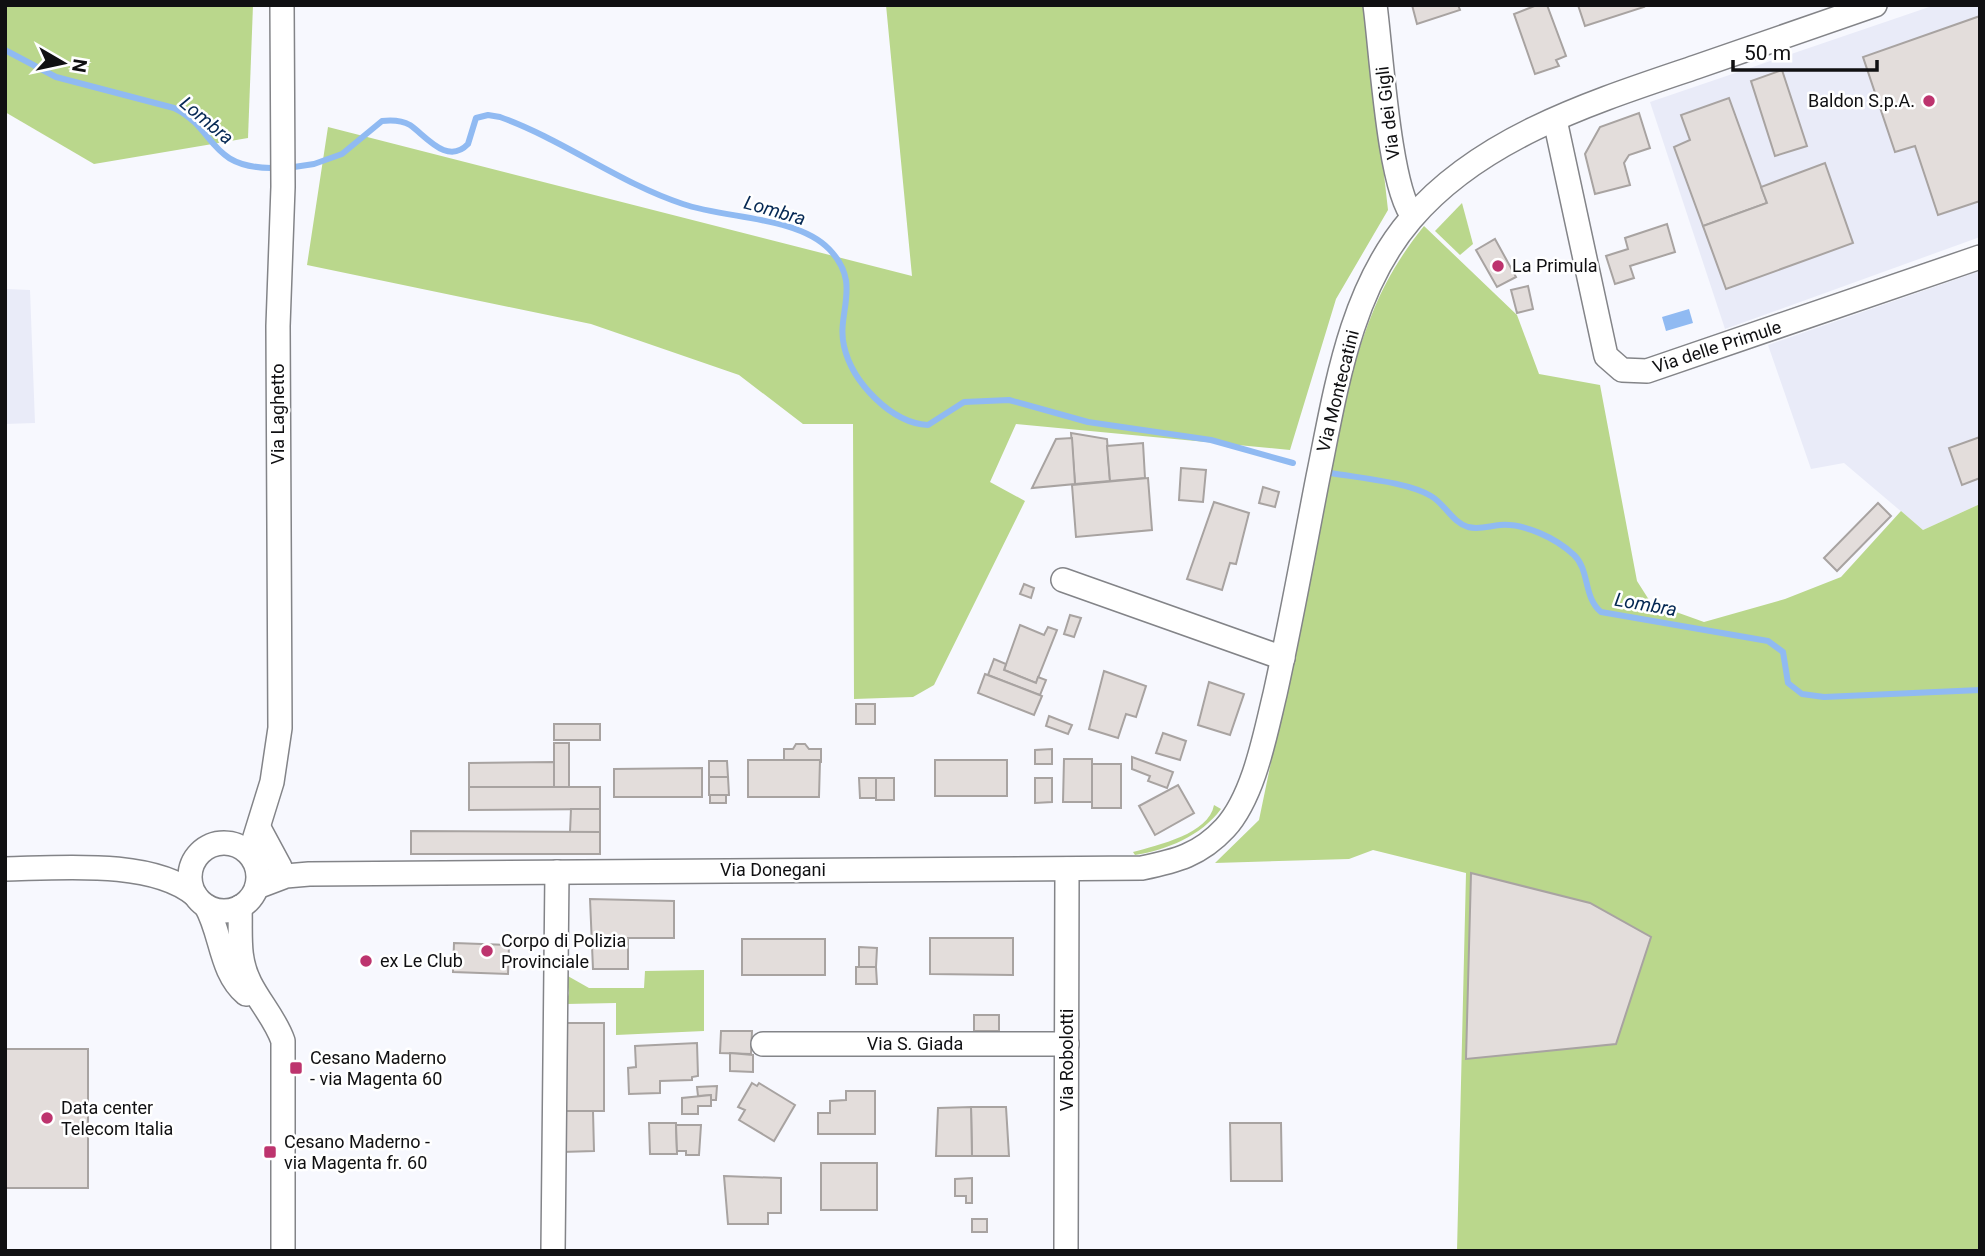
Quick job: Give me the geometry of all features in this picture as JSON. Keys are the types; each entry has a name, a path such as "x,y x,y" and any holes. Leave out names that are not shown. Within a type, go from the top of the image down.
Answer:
{"street":[{"name":"Via Laghetto","path":"253,858 280,729 278,326 283,187 282,5"},
{"name":"Via dei Gigli","path":"1376,5 1395,170 1404,206 1413,216"},
{"name":"Via Montecatini","path":"1226,827 1257,769 1283,658 1339,374 1358,311 1379,266 1413,216 1459,173 1555,120 1595,102 1875,5"},
{"name":"Via delle Primule","path":"1555,120 1606,356 1622,370 1647,371 1980,257"},
{"path":"1063,580 1283,658"},
{"path":"225,843 267,798"},
{"name":"Via Donegani","path":"257,887 286,876 309,874 1142,868 1187,858 1226,827"},
{"path":"259,828 280,867"},
{"path":"5,869 104,867 148,874 179,884 201,900 220,911 240,907 252,898 257,887 253,858 239,846 225,843 204,849 195,860 190,878 201,900 236,986 267,1012"},
{"name":"Via Donegani","path":"253,858 309,874"},
{"path":"148,874 170,872 195,860"},
{"name":"Via Robolotti","path":"1066,1251 1067,869"},
{"path":"553,1251 557,872"},
{"path":"240,907 238,940 241,960 249,982 283,1041 284,1251"},
{"name":"Via S. Giada","path":"763,1044 1067,1044"}],"shaded area":[{"path":"1935,5 1980,5 1980,237 1725,329 1650,102"},
{"path":"1980,271 1980,504 1923,530 1844,463 1811,469 1768,345"},
{"path":"5,289 30,290 35,423 5,424"}],"green space":[{"path":"5,5 253,5 248,138 94,164 5,112"},
{"path":"886,5 1365,5 1388,210 1336,299 1290,450 1016,424 990,482 1025,501 934,685 913,697 854,699 853,424 803,424 739,375 591,324 307,265 328,127 912,276"},
{"path":"1462,203 1473,244 1460,255 1435,231"},
{"path":"1424,226 1517,315 1539,374 1600,385 1637,581 1651,603 1704,622 1785,599 1841,577 1901,511 1923,530 1980,504 1980,1251 1457,1251 1466,873 1373,850 1349,859 1215,863 1259,820 1352,372 1380,295 1399,261"},
{"path":"1214,805 1221,809 1213,819 1193,834 1159,850 1135,855 1133,852 1168,842 1193,831 1203,824"},
{"path":"704,970 704,1031 616,1035 616,1003 566,1004 569,993 566,975 589,988 644,988 645,971"}],"water":[{"path":"1689,309 1693,323 1666,331 1662,317"}],"building":[{"path":"1412,5 1458,5 1460,10 1417,24"},
{"path":"1537,5 1547,5 1566,56 1556,60 1559,66 1535,74 1514,14"},
{"path":"1578,5 1643,5 1644,7 1585,26"},
{"name":"Baldon S.p.A.","path":"1980,16 1980,201 1938,215 1915,146 1895,152 1863,57"},
{"path":"1782,70 1807,146 1775,156 1751,81"},
{"path":"1729,98 1767,203 1703,226 1674,147 1690,140 1681,115"},
{"path":"1639,113 1650,148 1629,155 1624,163 1630,185 1595,194 1585,154 1600,127"},
{"path":"1825,163 1853,243 1726,289 1703,226 1767,203 1761,187"},
{"path":"1667,224 1675,252 1630,266 1634,278 1615,284 1606,256 1628,249 1625,238"},
{"path":"1495,239 1516,277 1497,287 1476,250"},
{"path":"1528,286 1533,309 1517,313 1511,290"},
{"path":"1071,433 1107,439 1110,481 1075,484"},
{"path":"1980,437 1980,478 1962,485 1949,448"},
{"path":"1072,438 1075,484 1032,488 1056,439"},
{"path":"1143,443 1145,478 1110,481 1107,446"},
{"path":"1181,468 1206,470 1203,502 1179,500"},
{"path":"1148,478 1152,530 1076,537 1072,485"},
{"path":"1263,487 1279,492 1275,507 1259,503"},
{"path":"1214,502 1249,513 1236,564 1230,563 1222,590 1187,579"},
{"path":"1878,503 1891,516 1837,571 1824,558"},
{"path":"1024,584 1034,588 1031,598 1020,594"},
{"path":"1070,615 1081,618 1074,637 1064,634"},
{"path":"1020,625 1044,635 1048,627 1057,630 1036,683 1004,670"},
{"path":"994,659 1006,664 1004,670 1036,683 1038,677 1046,680 1040,695 988,675"},
{"path":"1104,671 1146,686 1136,717 1126,714 1118,738 1089,729"},
{"path":"985,674 1042,696 1034,715 978,693"},
{"path":"1209,682 1244,694 1230,735 1198,725"},
{"path":"856,704 875,704 875,724 856,724"},
{"path":"1049,716 1072,725 1068,734 1046,726"},
{"path":"554,724 600,724 600,740 554,740"},
{"path":"1163,733 1186,741 1180,760 1156,753"},
{"path":"554,743 569,743 569,787 554,787"},
{"path":"796,744 805,744 809,749 821,749 821,762 784,760 784,749 793,749"},
{"path":"1052,749 1052,764 1035,764 1035,750"},
{"path":"1132,757 1173,772 1167,788 1148,781 1150,776 1132,769"},
{"path":"1064,759 1092,759 1092,802 1063,802"},
{"path":"748,760 820,760 819,797 748,797"},
{"path":"935,760 1007,760 1007,796 935,796"},
{"path":"709,761 727,761 728,777 709,777"},
{"path":"554,762 554,787 469,787 469,763"},
{"path":"1092,764 1121,764 1121,808 1092,808"},
{"path":"702,768 702,797 614,797 614,769"},
{"path":"709,777 728,777 729,795 709,795"},
{"path":"859,778 876,778 876,798 860,798"},
{"path":"876,778 894,778 894,800 876,800"},
{"path":"1035,778 1052,778 1052,802 1035,803"},
{"path":"1178,785 1194,813 1155,835 1139,806"},
{"path":"469,787 600,787 600,809 469,810"},
{"path":"710,795 726,795 726,803 710,803"},
{"path":"571,809 600,809 600,832 570,832"},
{"path":"411,831 600,832 600,854 411,854"},
{"path":"1471,873 1590,903 1651,937 1616,1044 1466,1059"},
{"path":"590,899 674,901 674,938 628,938 628,969 593,969"},
{"path":"930,938 1013,938 1013,975 930,974"},
{"path":"742,939 825,939 825,975 742,975"},
{"path":"454,943 509,945 508,974 453,972"},
{"path":"859,947 877,948 876,967 859,967"},
{"path":"856,967 876,967 877,984 856,984"},
{"path":"974,1015 999,1015 999,1031 974,1031"},
{"path":"565,1023 604,1023 604,1111 565,1111"},
{"path":"721,1031 752,1031 751,1054 720,1053"},
{"path":"697,1043 698,1076 692,1077 692,1080 660,1081 660,1093 629,1094 628,1068 636,1067 635,1046"},
{"name":"Data center Telecom Italia","path":"5,1049 88,1049 88,1188 5,1188"},
{"path":"730,1053 753,1055 753,1072 730,1071"},
{"path":"752,1083 757,1086 759,1083 795,1105 774,1141 739,1120 745,1110 738,1107"},
{"path":"717,1086 716,1100 711,1100 711,1095 698,1096 697,1087"},
{"path":"846,1091 875,1091 875,1134 818,1134 818,1113 830,1113 830,1101 846,1100"},
{"path":"711,1095 711,1106 698,1106 698,1114 682,1114 682,1098"},
{"path":"971,1107 1006,1107 1009,1156 972,1156"},
{"path":"971,1107 972,1156 936,1156 938,1108"},
{"path":"566,1111 593,1111 594,1151 562,1152 562,1119 566,1119"},
{"path":"649,1123 676,1123 677,1154 650,1154"},
{"path":"1230,1123 1281,1123 1282,1181 1231,1181"},
{"path":"676,1125 701,1125 699,1155 686,1155 686,1151 677,1151"},
{"path":"821,1163 877,1163 877,1210 821,1210"},
{"path":"724,1176 781,1178 781,1213 768,1213 768,1224 728,1224"},
{"path":"972,1178 972,1203 966,1203 966,1196 955,1196 955,1179"},
{"path":"972,1219 987,1219 987,1232 972,1232"}],"waterway":[{"name":"Lombra","path":"5,50 56,77 174,108 188,117 215,146 235,161 271,168"},
{"name":"Lombra","path":"294,167 314,164 342,154 382,121 407,123 437,146 452,152 468,144 476,118 488,115 500,117 547,137 659,195 700,209 780,224 815,238 829,249 845,274 847,286 842,334 848,360 864,386 887,409 900,417 928,425 964,402 1009,400 1088,422 1211,440 1293,463"},
{"name":"Lombra","path":"1331,473 1397,484 1421,491 1436,499 1457,521 1468,527 1509,525 1539,533 1567,549 1579,561 1591,599 1601,612 1768,641 1783,652 1788,683 1802,694 1824,697 1980,690"}],"place":[{"name":"Baldon S.p.A.","path":"1929,101"},
{"name":"La Primula","path":"1498,266"},
{"name":"Corpo di Polizia Provinciale","path":"487,951"},
{"name":"ex Le Club","path":"366,961"},
{"name":"Cesano Maderno - via Magenta 60","path":"296,1068"},
{"name":"Data center Telecom Italia","path":"47,1118"},
{"name":"Cesano Maderno - via Magenta fr. 60","path":"270,1152"}]}
